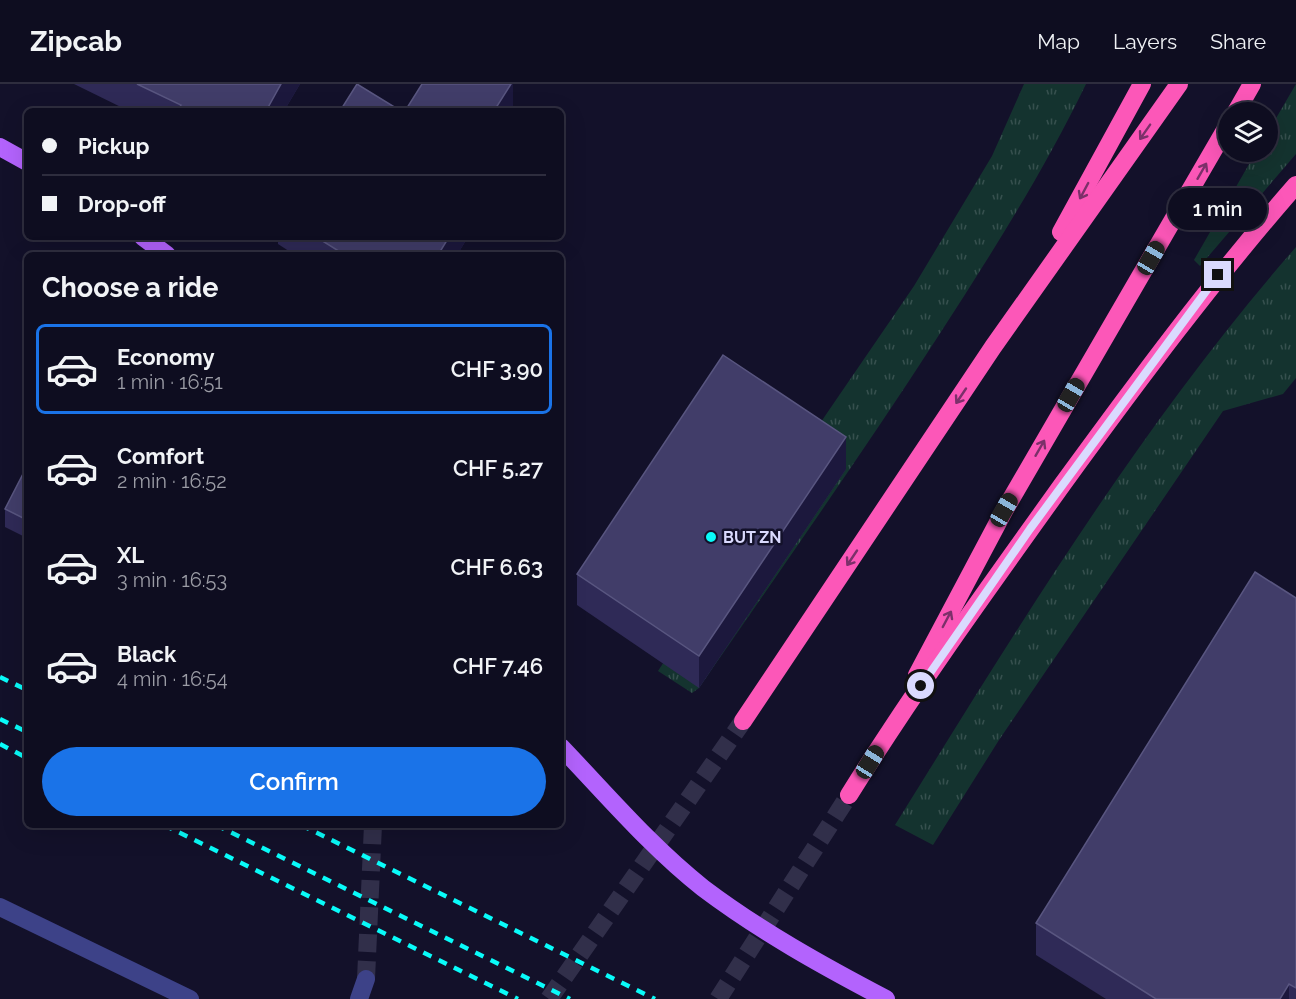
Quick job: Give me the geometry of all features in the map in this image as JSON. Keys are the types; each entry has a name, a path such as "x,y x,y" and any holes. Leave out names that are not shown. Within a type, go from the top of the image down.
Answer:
{"highway":[{"path":"993,347 1070,217 1142,84"},
{"path":"743,721 993,347 1179,84"},
{"path":"1242,102 1252,84"},
{"path":"880,745 1004,510 1218,142"},
{"path":"849,795 880,745 1030,529 1148,367 1218,275 1296,185"}],"main road":[{"path":"0,147 24,160"},
{"path":"147,240 163,252"},
{"path":"564,750 650,840 703,887 799,952 886,999"}],"street":[{"path":"0,907 190,999"},
{"path":"359,999 366,979"}],"green space":[{"path":"1024,84 1086,84 1034,182 937,338 789,558 699,688 692,693 658,671 825,416 914,286 992,156"},
{"path":"1296,84 1296,154 1200,266 1194,260 1250,162 1278,162 1278,115"},
{"path":"1296,247 1296,378 1283,394 1223,411 999,740 933,845 895,825 1036,601 1134,455 1239,314"}],"building":[{"path":"137,84 281,84 268,108 180,108 181,105"},
{"path":"357,84 396,108 342,108"},
{"path":"422,84 511,84 496,108 407,108"},
{"path":"321,240 447,240 440,252 340,252"},
{"name":"BUT ZN","path":"723,355 846,437 699,656 577,574"},
{"path":"24,472 24,518 5,509"},
{"path":"1255,572 1296,598 1296,988 1289,984 1280,999 1156,999 1036,923"}],"tunnel":[{"path":"549,999 743,721"},
{"path":"718,999 849,795"},
{"path":"366,979 373,828"}],"railway":[{"path":"0,677 24,689"},
{"path":"0,719 24,731"},
{"path":"0,744 24,756"},
{"path":"170,828 518,999"},
{"path":"222,828 570,999"},
{"path":"307,828 655,999"}],"place":[{"name":"BUT ZN","path":"711,537"}],"route":[{"path":"921,686 1030,529 1218,275"}]}
